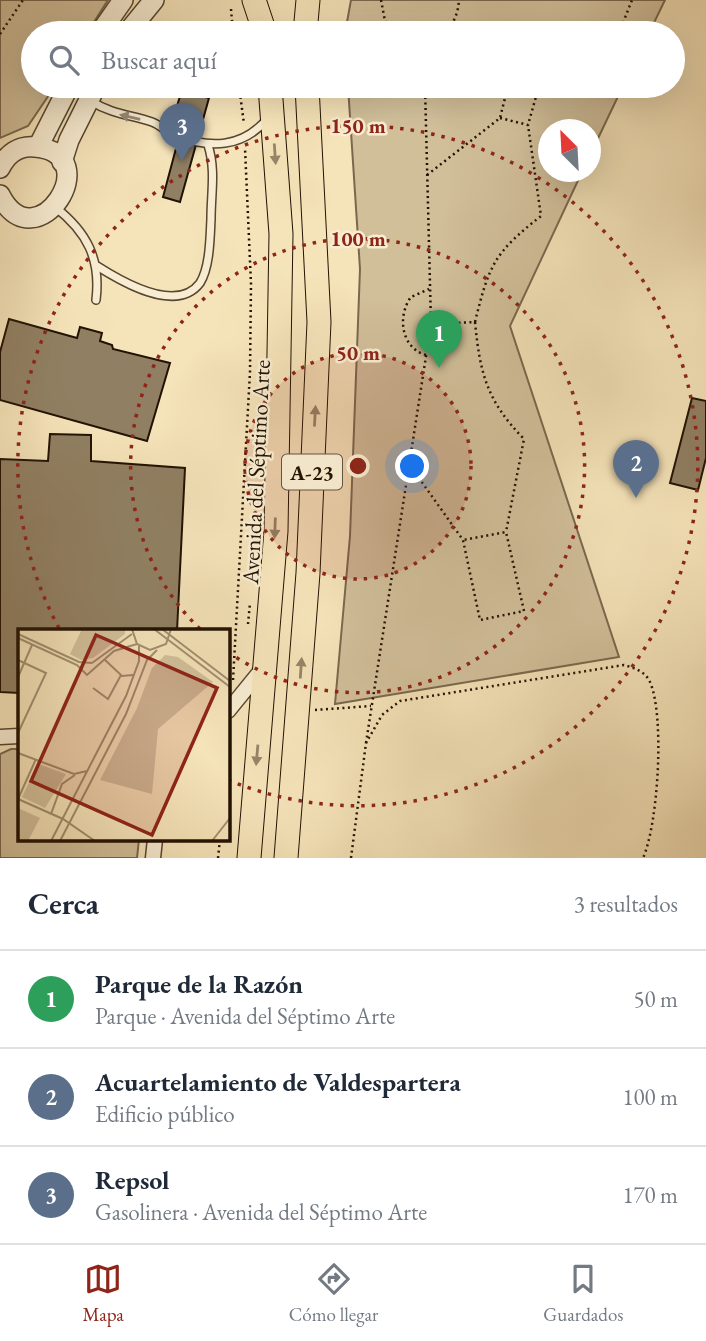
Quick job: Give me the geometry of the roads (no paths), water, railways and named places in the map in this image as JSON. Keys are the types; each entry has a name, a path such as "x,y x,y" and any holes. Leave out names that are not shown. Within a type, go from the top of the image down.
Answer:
{"main road":[{"path":"254,0 261,21"},
{"path":"306,21 308,0"},
{"name":"Avenida del Séptimo Arte","path":"248,858 276,531 280,261 271,98"},
{"name":"A-23","path":"286,858 308,573 319,322 308,98"}],"street":[{"path":"108,21 123,0"},
{"path":"137,21 154,0"},
{"path":"38,147 63,98"},
{"path":"62,162 90,98"},
{"path":"1,164 19,149 38,147 51,152 62,162 67,176 66,190 55,207 42,215 27,216 14,211 1,198"},
{"path":"229,709 264,667"},
{"path":"0,737 18,736"}],"lane":[{"path":"97,98 113,113 152,122 172,135 208,145 225,145 244,137 257,130 272,112"},
{"path":"97,266 142,292 174,294 196,287 204,274 209,240 214,166 208,145"},
{"path":"55,207 79,227 97,266 96,300"}],"place":[{"name":"Repsol","path":"182,161"},
{"name":"Parque de la Razón","path":"439,368"},
{"name":"Acuartelamiento de Valdespartera","path":"636,498"}]}
